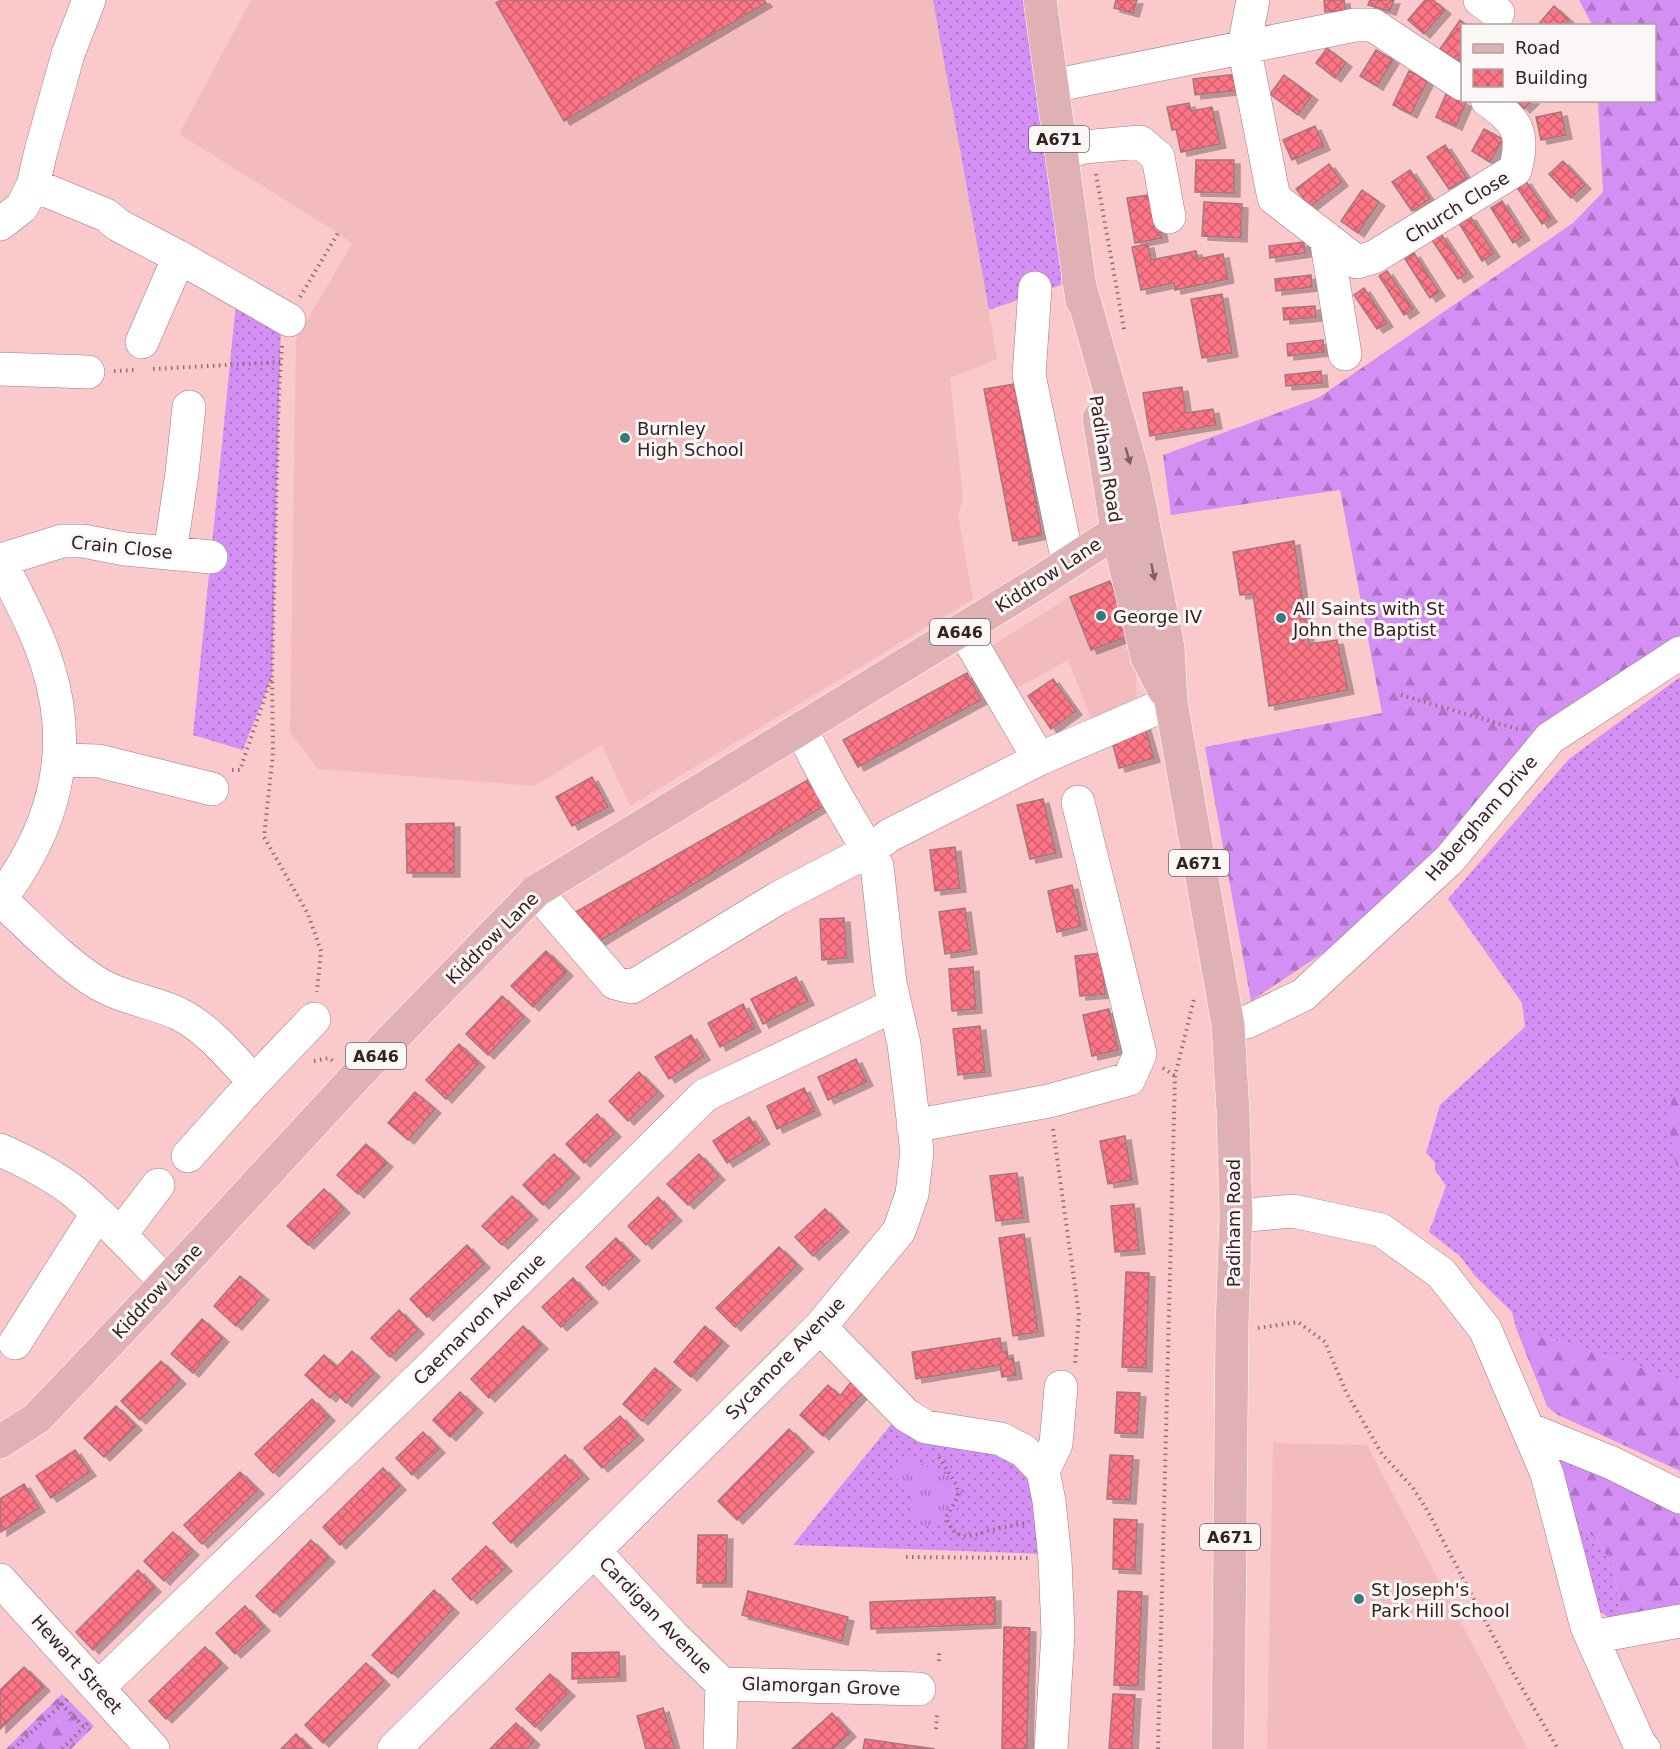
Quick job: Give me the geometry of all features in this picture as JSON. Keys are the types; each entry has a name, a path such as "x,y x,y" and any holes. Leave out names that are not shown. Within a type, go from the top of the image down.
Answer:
{"main road":[{"name":"Padiham Road","path":"1040,0 1078,279 1133,472 1129,523 1147,657 1171,702 1228,1025 1236,1216 1232,1325 1228,1749"},
{"name":"Kiddrow Lane","path":"0,1442 37,1418 360,1072 536,891 801,730 1129,523"}],"street":[{"path":"0,224 22,207 33,185 68,54 89,0"},
{"path":"1244,47 1253,0"},
{"path":"1052,86 1355,25 1373,25 1461,83"},
{"name":"Church Close","path":"1244,47 1275,198 1357,262 1374,257 1515,170 1521,151 1516,125 1489,102"},
{"path":"1061,154 1084,147 1140,142 1158,158 1169,217"},
{"path":"33,185 106,215 118,225 289,320"},
{"path":"1326,238 1345,354"},
{"path":"142,342 179,257"},
{"path":"1035,288 1029,375 1068,562"},
{"path":"0,369 88,372"},
{"path":"170,553 180,492 189,407"},
{"name":"Crain Close","path":"0,560 62,541 82,541 104,546 211,557"},
{"path":"0,560 30,621 48,667 57,701 61,744 56,784 44,822 21,871 0,899 94,981 121,994 177,1013 191,1021 215,1041 254,1082"},
{"path":"963,629 1039,759"},
{"name":"Habergham Drive","path":"1228,1025 1247,1022 1303,995 1450,859 1550,738 1680,652"},
{"path":"536,891 615,983 632,987 778,898 868,851 890,835 1039,759 1171,702"},
{"name":"Sycamore Avenue","path":"394,1749 820,1327 899,1231 912,1194 917,1152 904,1044 890,983 877,866 801,730"},
{"path":"60,760 99,761 212,789"},
{"path":"913,1126 1049,1101 1128,1079 1140,1054 1078,802"},
{"name":"Caernarvon Avenue","path":"101,1690 705,1095 896,1005"},
{"path":"188,1155 314,1019"},
{"path":"0,1150 48,1175 72,1191 166,1282"},
{"path":"15,1343 108,1224 158,1185"},
{"path":"1236,1216 1293,1211 1380,1230 1441,1273 1485,1329 1547,1474 1587,1627 1639,1743 1644,1749"},
{"path":"820,1327 906,1415 926,1427 1001,1439 1024,1451 1043,1471 1052,1523 1058,1633 1051,1749"},
{"path":"1043,1471 1056,1444 1061,1387"},
{"path":"1528,1429 1612,1463 1680,1497"},
{"name":"Cardigan Avenue","path":"594,1551 673,1636 722,1684 720,1749"},
{"name":"Hewart Street","path":"0,1580 153,1749"},
{"path":"1592,1637 1680,1621"},
{"name":"Glamorgan Grove","path":"722,1684 928,1702"}],"path":[{"path":"314,1019 321,951 308,914 264,837 273,753 272,675 283,338 293,309 338,233"},
{"path":"88,372 281,362"},
{"path":"212,789 219,770 240,770 272,675"},
{"path":"1401,695 1550,738"},
{"path":"1158,1749 1175,1076 1195,996"},
{"path":"1049,1101 1079,1315 1074,1372 1061,1387"},
{"path":"1256,1328 1298,1322 1325,1342 1346,1392 1382,1454 1413,1488 1509,1666 1558,1749"},
{"path":"940,1429 938,1455 957,1486 958,1497 946,1517 950,1527 961,1536 970,1537 1011,1525 1033,1522 1041,1527 1052,1523"},
{"path":"906,1557 1055,1559"},
{"path":"939,1649 939,1661"},
{"path":"13,1749 69,1697 101,1690"},
{"path":"928,1702 936,1729"},
{"path":"62,1749 84,1726"}],"shaded area":[{"name":"Burnley High School","path":"251,0 937,0 997,359 950,378 963,499 958,515 973,599 630,806 602,745 534,786 318,769 290,733 296,339 352,244 179,134"},
{"path":"1110,581 1135,648 1137,705 1095,729 1068,660 1014,690 988,648 1070,597"},
{"name":"St Joseph's Park Hill School","path":"1273,1443 1367,1445 1528,1749 1267,1749"}],"green space":[{"path":"933,0 1040,0 1078,279 989,310"},
{"path":"1579,0 1680,0 1680,647 1550,738 1412,894 1251,1001 1205,747 1382,713 1340,490 1171,515 1163,455 1318,398 1573,223 1603,192 1598,102 1656,102 1656,24 1591,24"},
{"path":"236,303 281,321 272,676 243,750 193,735"},
{"path":"1680,677 1680,1380 1516,1328 1512,1312 1475,1276 1460,1256 1429,1232 1446,1186 1435,1170 1435,1162 1426,1153 1440,1105 1525,1027 1522,1003 1448,899 1569,759"},
{"path":"1680,1087 1680,1173 1672,1149 1670,1111 1672,1101"},
{"path":"1516,1328 1680,1380 1680,1471 1556,1414 1547,1406"},
{"path":"893,1422 995,1446 1034,1479 1045,1554 793,1545"},
{"path":"1562,1456 1616,1476 1680,1513 1680,1603 1675,1607 1626,1622 1619,1605 1614,1568 1597,1540 1572,1518 1558,1463"},
{"path":"899,1458 923,1464 941,1476 951,1472 961,1482 962,1499 953,1514 932,1525 917,1524 911,1520 912,1499 907,1491 897,1483 895,1469"},
{"path":"1572,1518 1597,1540 1614,1568 1619,1605 1626,1622 1615,1622 1599,1611"},
{"path":"62,1694 94,1726 71,1749 6,1749"}],"building":[{"path":"501,0 764,0 766,3 564,121 496,3"},
{"path":"1116,0 1137,0 1133,13 1114,8"},
{"path":"1324,0 1344,0 1345,10 1325,12"},
{"path":"1370,0 1394,0 1390,11 1368,5"},
{"path":"1425,0 1433,0 1445,10 1424,34 1408,20"},
{"path":"1554,6 1569,20 1565,24 1539,24"},
{"path":"1460,20 1465,24 1461,24 1461,56 1458,61 1440,49"},
{"path":"1327,48 1346,63 1335,78 1316,63"},
{"path":"1376,50 1393,60 1377,86 1360,76"},
{"path":"1409,71 1428,80 1411,114 1393,105"},
{"path":"1238,74 1240,90 1195,95 1193,79"},
{"path":"1284,75 1312,96 1298,115 1270,94"},
{"path":"1446,94 1466,103 1456,126 1436,117"},
{"path":"1518,102 1531,102 1524,109"},
{"path":"1189,103 1191,111 1212,107 1220,144 1181,152 1176,129 1172,130 1167,107"},
{"path":"1561,112 1566,135 1541,140 1536,117"},
{"path":"1315,126 1324,146 1292,160 1283,140"},
{"path":"1484,129 1503,139 1490,162 1472,151"},
{"path":"1445,145 1467,178 1449,189 1427,157"},
{"path":"1196,160 1234,160 1234,193 1195,192"},
{"path":"1563,161 1585,185 1571,198 1549,174"},
{"path":"1329,164 1342,182 1310,207 1296,189"},
{"path":"1410,170 1430,199 1412,211 1392,182"},
{"path":"1525,180 1551,218 1542,224 1516,186"},
{"path":"1362,190 1379,202 1358,233 1341,221"},
{"path":"1155,194 1162,238 1135,243 1127,198"},
{"path":"1502,201 1524,236 1513,243 1491,208"},
{"path":"1204,202 1242,204 1241,238 1202,236"},
{"path":"1470,216 1494,253 1482,261 1459,223"},
{"path":"1441,234 1467,273 1458,279 1432,240"},
{"path":"1304,242 1305,253 1270,258 1269,246"},
{"path":"1148,244 1151,260 1196,251 1198,259 1223,254 1228,279 1175,290 1174,283 1141,290 1132,247"},
{"path":"1414,253 1439,292 1430,298 1405,259"},
{"path":"1387,271 1413,309 1404,315 1379,276"},
{"path":"1311,275 1312,287 1276,291 1275,279"},
{"path":"1364,288 1387,323 1377,329 1354,295"},
{"path":"1222,294 1232,353 1202,358 1191,299"},
{"path":"1315,306 1316,317 1284,320 1283,308"},
{"path":"1323,340 1324,352 1288,356 1287,344"},
{"path":"1321,371 1322,383 1286,386 1285,375"},
{"path":"1014,384 1042,535 1013,541 984,389"},
{"path":"1182,387 1186,413 1213,409 1216,425 1150,436 1143,393"},
{"name":"All Saints with St John the Baptist","path":"1294,541 1309,644 1337,640 1348,690 1269,706 1253,594 1240,595 1233,552"},
{"name":"George IV","path":"1110,581 1131,635 1091,650 1070,597"},
{"path":"967,673 981,700 858,767 843,740"},
{"path":"1053,679 1076,711 1051,729 1028,696"},
{"path":"1143,720 1154,758 1119,768 1109,730"},
{"path":"592,777 608,807 572,826 556,797"},
{"path":"813,777 827,804 598,942 574,913"},
{"path":"1043,799 1056,853 1030,859 1017,805"},
{"path":"454,823 454,873 407,873 406,824"},
{"path":"955,847 960,888 935,891 930,850"},
{"path":"1072,885 1081,926 1057,932 1048,891"},
{"path":"965,908 971,950 945,954 939,912"},
{"path":"844,918 847,958 822,960 820,919"},
{"path":"546,951 567,972 533,1007 511,986"},
{"path":"1101,953 1105,994 1080,996 1075,956"},
{"path":"973,967 976,1009 952,1011 949,969"},
{"path":"796,977 808,1001 763,1024 751,999"},
{"path":"502,996 524,1017 488,1055 466,1034"},
{"path":"743,1004 755,1028 720,1047 708,1023"},
{"path":"1109,1009 1118,1050 1092,1056 1083,1015"},
{"path":"980,1026 985,1072 958,1075 953,1029"},
{"path":"691,1035 704,1056 669,1079 655,1057"},
{"path":"459,1044 479,1063 446,1099 426,1080"},
{"path":"856,1059 867,1082 828,1100 818,1077"},
{"path":"639,1072 658,1092 628,1121 609,1101"},
{"path":"804,1088 815,1111 777,1129 767,1106"},
{"path":"415,1092 435,1109 408,1140 388,1123"},
{"path":"597,1114 615,1133 584,1163 566,1144"},
{"path":"749,1117 764,1140 727,1163 713,1141"},
{"path":"1125,1136 1132,1180 1108,1184 1100,1141"},
{"path":"366,1144 387,1163 358,1194 337,1175"},
{"path":"554,1154 574,1174 543,1205 523,1185"},
{"path":"699,1154 719,1176 688,1205 667,1184"},
{"path":"1017,1173 1023,1218 996,1221 990,1176"},
{"path":"324,1189 344,1209 308,1245 287,1226"},
{"path":"512,1196 532,1216 502,1245 482,1226"},
{"path":"658,1197 676,1217 646,1245 628,1226"},
{"path":"1134,1204 1139,1250 1115,1252 1111,1206"},
{"path":"825,1209 843,1228 813,1256 795,1237"},
{"path":"1024,1234 1038,1332 1013,1336 999,1238"},
{"path":"616,1238 634,1257 603,1286 586,1267"},
{"path":"467,1245 484,1264 427,1317 410,1299"},
{"path":"779,1247 797,1265 735,1327 716,1308"},
{"path":"1126,1272 1149,1273 1146,1368 1122,1367"},
{"path":"240,1276 263,1296 236,1326 214,1306"},
{"path":"573,1278 592,1299 561,1327 542,1307"},
{"path":"399,1310 418,1330 390,1357 371,1338"},
{"path":"202,1319 223,1338 193,1373 171,1354"},
{"path":"523,1326 542,1345 489,1398 471,1379"},
{"path":"705,1326 723,1342 691,1377 674,1362"},
{"path":"1000,1338 1002,1352 1007,1351 1008,1359 1013,1358 1016,1375 1002,1377 1000,1365 916,1379 912,1352"},
{"path":"352,1351 374,1373 346,1403 335,1392 330,1398 305,1375 324,1355 337,1367"},
{"path":"161,1361 180,1380 140,1420 121,1401"},
{"path":"655,1368 675,1386 642,1421 623,1404"},
{"path":"851,1382 863,1393 823,1436 800,1415 828,1385 840,1396"},
{"path":"460,1392 477,1409 450,1437 433,1420"},
{"path":"1117,1392 1140,1393 1137,1434 1115,1433"},
{"path":"312,1399 329,1417 273,1473 255,1454"},
{"path":"116,1406 136,1426 104,1457 84,1438"},
{"path":"620,1416 638,1436 602,1468 584,1448"},
{"path":"789,1429 808,1448 737,1520 718,1501"},
{"path":"423,1432 439,1449 412,1475 396,1458"},
{"path":"75,1450 90,1472 51,1498 36,1476"},
{"path":"565,1455 583,1475 511,1543 493,1523"},
{"path":"1110,1455 1133,1456 1130,1500 1107,1499"},
{"path":"383,1468 400,1486 340,1545 323,1527"},
{"path":"240,1472 258,1490 202,1544 184,1525"},
{"path":"24,1484 39,1508 1,1532 0,1499"},
{"path":"1114,1519 1137,1520 1135,1570 1113,1569"},
{"path":"173,1532 193,1551 164,1581 144,1561"},
{"path":"698,1535 727,1535 726,1583 697,1583"},
{"path":"311,1540 329,1558 274,1613 256,1596"},
{"path":"486,1546 506,1567 471,1600 452,1579"},
{"path":"138,1570 155,1588 93,1650 76,1632"},
{"path":"434,1590 453,1609 392,1674 372,1655"},
{"path":"748,1591 848,1617 842,1641 742,1615"},
{"path":"1118,1591 1142,1592 1138,1686 1114,1685"},
{"path":"995,1597 995,1624 871,1629 870,1602"},
{"path":"245,1606 264,1627 235,1654 216,1633"},
{"path":"1004,1627 1030,1628 1027,1749 1002,1749"},
{"path":"205,1647 222,1664 166,1719 149,1701"},
{"path":"619,1652 620,1677 572,1679 572,1653"},
{"path":"366,1663 384,1681 323,1743 305,1725"},
{"path":"24,1667 44,1687 0,1729 0,1690"},
{"path":"550,1674 569,1692 535,1727 516,1709"},
{"path":"1113,1694 1135,1695 1132,1749 1109,1749"},
{"path":"663,1708 675,1749 646,1749 637,1716"},
{"path":"832,1713 850,1733 833,1749 792,1749"},
{"path":"516,1723 534,1741 527,1749 490,1749"},
{"path":"296,1734 311,1749 281,1749"},
{"path":"865,1739 935,1749 863,1749"}],"place":[{"name":"Burnley High School","path":"625,438"},
{"name":"George IV","path":"1101,616"},
{"name":"All Saints with St John the Baptist","path":"1281,618"},
{"name":"St Joseph's Park Hill School","path":"1359,1599"}]}
